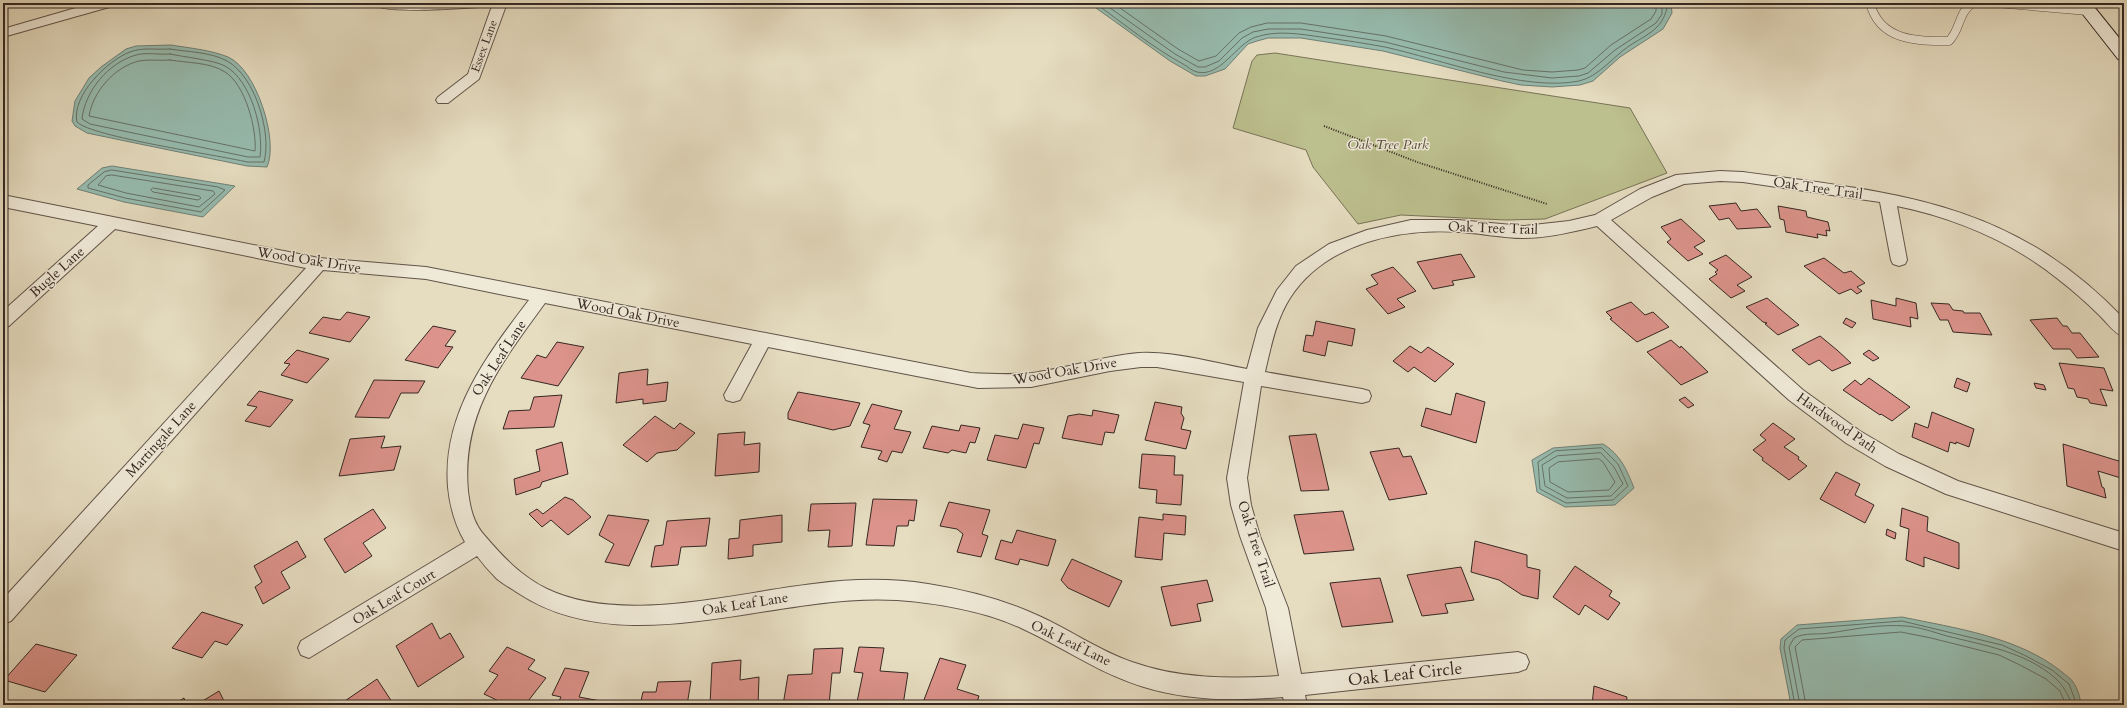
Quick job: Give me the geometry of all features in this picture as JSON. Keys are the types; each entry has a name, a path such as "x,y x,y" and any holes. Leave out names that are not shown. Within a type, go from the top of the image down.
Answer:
{"main road":[{"path":"2085,7 2124,55"}],"street":[{"path":"3,33 108,3"},
{"path":"377,3 420,7 478,3"},
{"name":"Essex Lane","path":"443,100 474,76 500,3"},
{"name":"Oak Tree Trail","path":"1294,695 1278,608 1250,536 1241,505 1237,478 1239,456 1254,377 1267,328 1283,295 1302,270 1335,248 1367,236 1412,226 1458,226 1523,232 1569,227 1600,219 1646,193 1682,179 1720,176 1887,198 1945,213 1988,229 2032,252 2073,280 2124,330"},
{"path":"1887,198 1899,260"},
{"name":"Wood Oak Drive","path":"3,201 319,264 426,273 970,380 1002,382 1033,379 1134,359 1157,360 1362,396"},
{"name":"Hardwood Path","path":"1600,219 1796,396 1853,438 1892,460 1953,488 2124,542"},
{"name":"Bugle Lane","path":"3,321 111,223"},
{"name":"Martingale Lane","path":"3,614 319,264"},
{"name":"Oak Leaf Lane","path":"541,296 488,371 472,399 461,430 456,462 457,489 466,527 490,562 531,592 568,606 610,615 643,616 675,614 804,594 882,590 921,593 972,604 1026,620 1090,654 1144,677 1187,686 1219,690 1294,695"},
{"path":"733,394 763,340"},
{"name":"Oak Leaf Court","path":"309,648 478,545"},
{"name":"Oak Leaf Circle","path":"1294,695 1518,662"}],"lane":[{"path":"1870,3 1875,19 1893,34 1927,41 1949,41 1957,31 1960,14 1966,7 1974,3"},
{"path":"1996,3 2085,7"}],"path":[{"path":"1324,126 1417,162 1547,204"}],"green space":[{"name":"Oak Tree Park","path":"1275,53 1630,108 1667,173 1545,219 1506,220 1401,215 1358,224 1313,167 1306,150 1233,128 1252,61 1257,55"}],"water":[{"path":"1089,3 1671,3 1672,13 1663,29 1620,57 1593,81 1580,85 1552,87 1521,85 1383,51 1301,38 1268,38 1248,44 1225,69 1205,76 1196,76 1170,61"},
{"path":"171,45 207,51 228,57 238,64 248,75 256,90 267,123 270,140 270,155 267,167 247,166 87,133 75,126 72,121 75,101 89,78 101,67 126,49 136,46"},
{"path":"112,166 235,186 203,217 124,202 77,189 102,168"},
{"path":"1603,444 1614,453 1626,469 1634,488 1615,505 1565,507 1537,492 1532,460 1553,448"},
{"path":"1902,617 1965,630 2006,642 2026,650 2045,660 2071,679 2077,690 2081,705 1791,705 1780,648 1781,639 1797,625"}],"building":[{"path":"1736,203 1741,211 1757,209 1771,227 1737,229 1729,218 1719,220 1709,206"},
{"path":"1778,206 1806,211 1807,217 1828,222 1830,231 1826,230 1827,236 1817,234 1818,238 1786,232 1784,220 1780,219"},
{"path":"1681,219 1705,241 1694,247 1703,254 1688,261 1667,242 1671,239 1661,227"},
{"path":"1461,254 1475,277 1452,281 1454,285 1433,289 1417,262"},
{"path":"1726,255 1752,277 1737,285 1745,291 1731,298 1709,279 1717,274 1715,272 1718,270 1709,263"},
{"path":"1824,258 1844,273 1851,271 1865,283 1857,287 1862,291 1857,294 1851,289 1839,294 1804,266"},
{"path":"1393,267 1416,291 1397,299 1405,307 1388,314 1366,289 1378,284 1371,275"},
{"path":"1767,298 1799,325 1778,335 1765,324 1767,323 1763,322 1746,307"},
{"path":"1896,298 1916,303 1918,319 1910,317 1911,327 1873,319 1871,300 1896,306"},
{"path":"1631,302 1645,315 1653,312 1669,327 1637,342 1610,319 1612,318 1606,312"},
{"path":"1931,303 1949,304 1953,310 1963,311 1964,313 1980,313 1992,335 1953,332 1948,320 1940,320"},
{"path":"347,312 370,317 350,342 309,333 323,317 340,320"},
{"path":"1846,318 1856,323 1852,328 1843,323"},
{"path":"2057,318 2063,326 2067,326 2072,333 2080,333 2099,357 2077,358 2070,349 2053,349 2030,320"},
{"path":"1316,321 1355,329 1352,346 1328,341 1325,356 1303,351 1306,335 1313,336"},
{"path":"433,326 456,331 445,346 453,347 438,368 405,360"},
{"path":"1820,336 1851,363 1832,371 1819,360 1809,365 1792,350"},
{"path":"1671,340 1680,348 1681,346 1708,372 1681,385 1647,352"},
{"path":"557,342 584,347 558,386 521,378 537,355 546,358"},
{"path":"1410,346 1421,353 1428,347 1454,364 1435,382 1414,367 1408,372 1393,361"},
{"path":"297,350 329,359 307,383 281,375 290,364 284,363"},
{"path":"1869,350 1879,358 1873,361 1863,354"},
{"path":"2059,363 2104,368 2113,391 2100,389 2107,406 2090,403 2088,399 2077,397 2074,389 2068,388"},
{"path":"648,369 647,385 668,382 666,401 643,404 643,399 616,403 619,373"},
{"path":"1869,378 1910,407 1892,421 1881,414 1880,415 1843,390 1855,380 1861,385"},
{"path":"1957,378 1970,383 1967,392 1954,387"},
{"path":"374,380 425,381 418,393 401,393 389,418 355,417"},
{"path":"2034,383 2044,385 2046,390 2036,388"},
{"path":"259,391 293,400 270,427 245,421 257,407 247,405"},
{"path":"798,392 860,403 850,426 833,430 788,419 788,413"},
{"path":"1456,393 1485,402 1476,443 1421,426 1426,408 1451,415"},
{"path":"562,395 554,427 503,429 509,411 530,410 534,397"},
{"path":"1685,397 1694,405 1688,408 1679,400"},
{"path":"1155,402 1182,407 1181,413 1184,418 1181,429 1191,431 1186,449 1145,440"},
{"path":"872,404 902,411 894,429 911,432 902,453 892,451 887,462 878,459 882,451 861,447 870,425 863,423"},
{"path":"1093,410 1119,415 1114,433 1105,432 1102,445 1062,438 1068,416 1079,414 1092,416"},
{"path":"1932,412 1974,429 1969,447 1956,442 1956,444 1950,442 1948,452 1912,437 1915,423 1928,428"},
{"path":"655,416 674,429 680,423 695,433 677,450 657,453 647,462 623,445"},
{"path":"1773,423 1795,439 1784,447 1799,457 1798,459 1807,466 1789,480 1762,460 1763,458 1753,450 1766,440 1760,435"},
{"path":"1023,424 1044,428 1039,444 1034,443 1026,468 987,460 995,435 1018,439"},
{"path":"961,425 980,428 975,443 970,442 966,453 952,450 948,453 923,448 932,426 959,431"},
{"path":"745,432 744,445 760,443 759,472 715,476 718,434"},
{"path":"1316,434 1329,490 1301,491 1289,436"},
{"path":"385,436 381,448 401,446 394,470 339,476 350,439"},
{"path":"562,442 568,474 542,482 540,487 516,495 514,479 540,471 536,450"},
{"path":"2063,444 2122,462 2124,479 2098,471 2106,498 2067,486"},
{"path":"1399,448 1403,457 1411,456 1427,494 1389,500 1370,452"},
{"path":"1142,454 1175,456 1174,475 1183,475 1181,505 1156,503 1157,490 1139,488"},
{"path":"1836,472 1860,484 1855,495 1874,505 1865,523 1820,499"},
{"path":"565,497 573,500 591,517 568,535 551,520 542,527 529,514 537,509 543,514"},
{"path":"873,499 917,500 914,521 909,520 908,526 897,526 894,546 866,545"},
{"path":"949,502 990,510 982,534 988,536 981,557 957,552 963,534 957,529 940,526"},
{"path":"856,503 852,546 828,547 830,530 808,531 811,504"},
{"path":"1902,508 1928,517 1927,531 1959,543 1959,569 1924,557 1924,567 1906,560 1909,529 1900,526"},
{"path":"373,509 386,528 363,543 372,556 345,573 324,539"},
{"path":"1343,511 1354,550 1304,554 1294,515"},
{"path":"1163,514 1186,516 1185,535 1164,533 1162,560 1135,557 1139,517 1163,520"},
{"path":"608,515 649,520 629,566 605,562 614,544 599,535"},
{"path":"782,515 782,542 753,545 753,556 728,559 729,539 739,538 740,520"},
{"path":"710,518 706,546 681,547 678,565 651,567 655,546 663,545 667,521"},
{"path":"1887,529 1896,533 1895,539 1886,535"},
{"path":"1017,530 1056,540 1048,566 1020,559 1018,565 995,559 1001,540 1012,543"},
{"path":"297,541 306,557 281,572 290,588 263,604 255,587 262,582 254,566"},
{"path":"1475,541 1527,555 1527,567 1540,570 1538,599 1522,595 1499,580 1471,572"},
{"path":"1072,559 1122,581 1109,607 1068,588 1061,580"},
{"path":"1575,566 1612,591 1609,596 1620,603 1608,620 1585,605 1579,615 1553,597"},
{"path":"1461,567 1474,600 1445,604 1448,613 1422,616 1407,575"},
{"path":"1380,578 1393,622 1342,627 1330,583"},
{"path":"1207,580 1213,601 1197,604 1201,621 1171,626 1161,587"},
{"path":"202,612 243,625 227,645 215,641 202,658 172,648"},
{"path":"432,623 440,639 450,633 464,657 418,687 396,646"},
{"path":"36,644 77,655 45,692 4,680"},
{"path":"507,647 535,660 528,669 546,678 525,705 507,705 484,694 498,675 489,671"},
{"path":"859,647 884,648 880,671 908,673 903,705 857,702 863,673 854,672"},
{"path":"843,648 840,673 832,673 829,705 783,705 788,675 812,674 814,649"},
{"path":"940,658 966,665 957,689 979,696 976,705 922,705"},
{"path":"741,660 740,680 759,677 758,705 710,705 712,663"},
{"path":"565,668 589,672 579,697 606,702 605,705 557,705 561,697 552,695"},
{"path":"377,679 394,705 339,705"},
{"path":"691,681 687,705 640,705 643,692 656,692 658,682"},
{"path":"1594,686 1627,697 1626,705 1592,705"},
{"path":"219,691 226,705 196,705"},
{"path":"184,698 186,705 173,705"}]}
